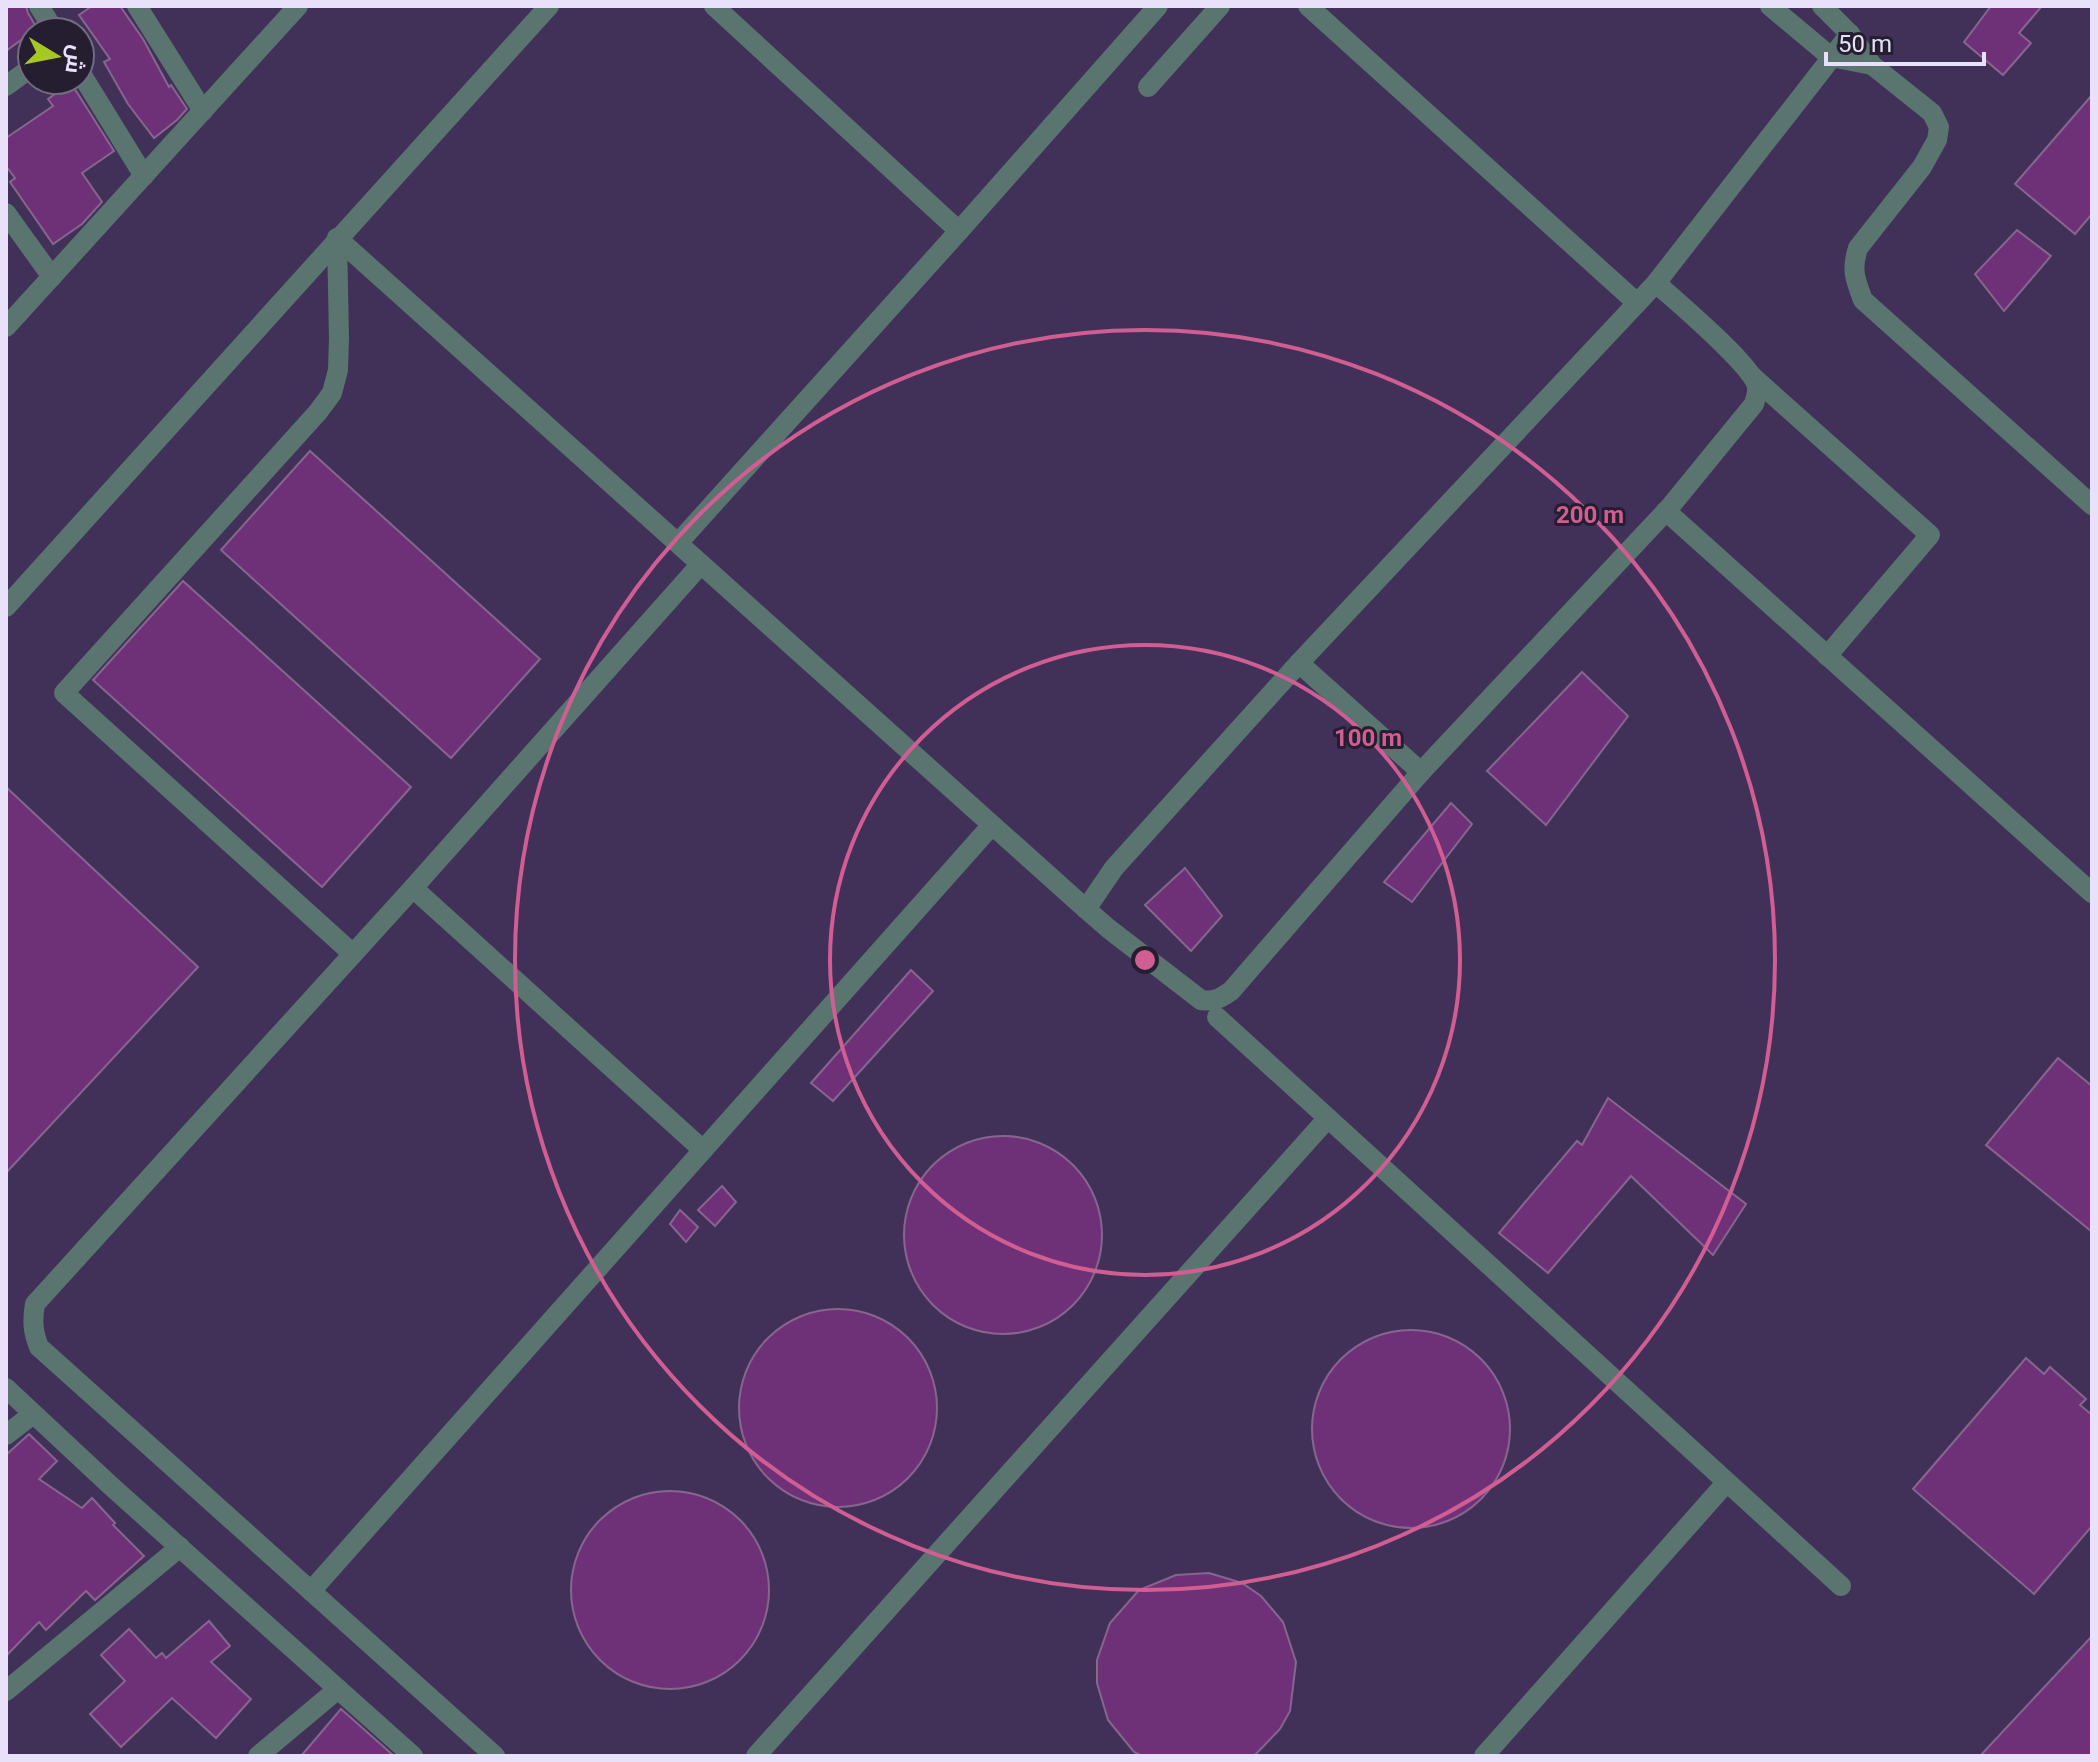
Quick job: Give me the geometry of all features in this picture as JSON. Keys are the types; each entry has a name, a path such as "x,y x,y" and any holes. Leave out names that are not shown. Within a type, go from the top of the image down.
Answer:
{"street":[{"path":"137,6 203,111"},
{"path":"6,327 298,6"},
{"path":"6,607 549,6"},
{"path":"714,6 959,231"},
{"path":"678,543 1158,6"},
{"path":"1148,87 1220,6"},
{"path":"1308,6 1637,303"},
{"path":"1770,6 1831,57 1872,65"},
{"path":"1822,6 1850,34 1872,65 1932,113 1939,127 1937,140 1922,167 1858,248 1853,261 1853,275 1863,300 2092,505"},
{"path":"1086,909 1114,868 1299,663 1656,283 1850,34"},
{"path":"95,96 144,176"},
{"path":"6,213 52,277"},
{"path":"337,238 1086,909 1201,1000 1209,1002 1231,991 1421,772 1666,511 1754,404 1758,389 1753,377"},
{"path":"337,238 338,370 332,393 64,693 353,954"},
{"path":"1656,283 1753,377 1930,535 1827,656"},
{"path":"1666,511 2092,893"},
{"path":"495,1756 39,1347 32,1326 35,1304 413,888 701,564"},
{"path":"1299,663 1421,772"},
{"path":"311,1591 992,825"},
{"path":"413,888 703,1150"},
{"path":"1217,1017 1841,1586"},
{"path":"756,1756 1328,1118"},
{"path":"6,1388 413,1756"},
{"path":"6,1435 33,1414"},
{"path":"1484,1756 1726,1483"},
{"path":"6,1691 180,1547"},
{"path":"258,1756 338,1689"}],"building":[{"path":"6,6 26,6 30,16 16,16 16,44 6,51"},
{"path":"92,6 120,6 143,39 169,87 171,85 187,109 154,138 128,104 104,62 110,59 96,39 96,16 79,15"},
{"path":"1991,6 2042,6 2019,33 2031,43 2003,75 1964,42"},
{"path":"2092,95 2092,214 2075,234 2015,184"},
{"path":"52,96 79,96 114,151 82,173 102,202 82,224 53,244 10,182 15,178 6,166 6,138 53,106 48,99"},
{"path":"2017,230 2051,256 2004,311 1975,274"},
{"path":"310,451 540,659 451,758 221,550"},
{"path":"183,581 411,787 322,887 93,680"},
{"path":"1582,672 1628,716 1546,825 1487,771"},
{"path":"6,787 198,967 6,1173"},
{"path":"1451,803 1472,824 1412,902 1384,882"},
{"path":"1185,868 1222,916 1191,951 1145,905"},
{"path":"911,970 933,991 833,1101 811,1083"},
{"path":"2058,1058 2092,1086 2092,1232 1986,1145"},
{"path":"1608,1098 1746,1204 1713,1255 1631,1176 1548,1273 1499,1233 1577,1141 1582,1145"},
{"path":"1003,1136 1041,1143 1073,1165 1095,1197 1102,1235 1095,1273 1073,1305 1041,1327 1003,1334 965,1327 933,1305 911,1273 904,1235 911,1197 933,1165 965,1143"},
{"path":"722,1186 736,1202 715,1226 698,1210"},
{"path":"680,1210 698,1227 686,1242 670,1224"},
{"path":"838,1309 876,1316 908,1338 930,1370 937,1408 930,1446 908,1478 876,1500 838,1507 800,1500 768,1478 746,1446 739,1408 746,1370 768,1338 800,1316"},
{"path":"1411,1330 1449,1337 1481,1359 1503,1391 1510,1429 1503,1467 1481,1499 1449,1521 1411,1528 1373,1521 1341,1499 1319,1467 1312,1429 1319,1391 1341,1359 1373,1337"},
{"path":"2026,1358 2044,1374 2050,1367 2086,1399 2080,1405 2092,1415 2092,1526 2034,1594 1913,1489"},
{"path":"29,1434 57,1461 39,1479 82,1508 92,1498 144,1556 95,1600 86,1591 46,1630 39,1622 6,1656 6,1455"},
{"path":"670,1491 708,1498 740,1520 762,1552 769,1590 762,1628 740,1660 708,1682 670,1689 632,1682 600,1660 578,1628 571,1590 578,1552 600,1520 632,1498"},
{"path":"1209,1573 1242,1583 1261,1596 1283,1622 1296,1662 1290,1711 1280,1729 1252,1756 1142,1756 1134,1752 1108,1720 1097,1683 1097,1660 1110,1623 1139,1590 1176,1575"},
{"path":"209,1621 230,1646 211,1662 251,1699 216,1738 172,1698 121,1747 90,1714 125,1681 101,1655 129,1629 156,1658 162,1653 166,1658"},
{"path":"2092,1636 2092,1756 1980,1756"},
{"path":"341,1709 394,1756 301,1756"}]}
